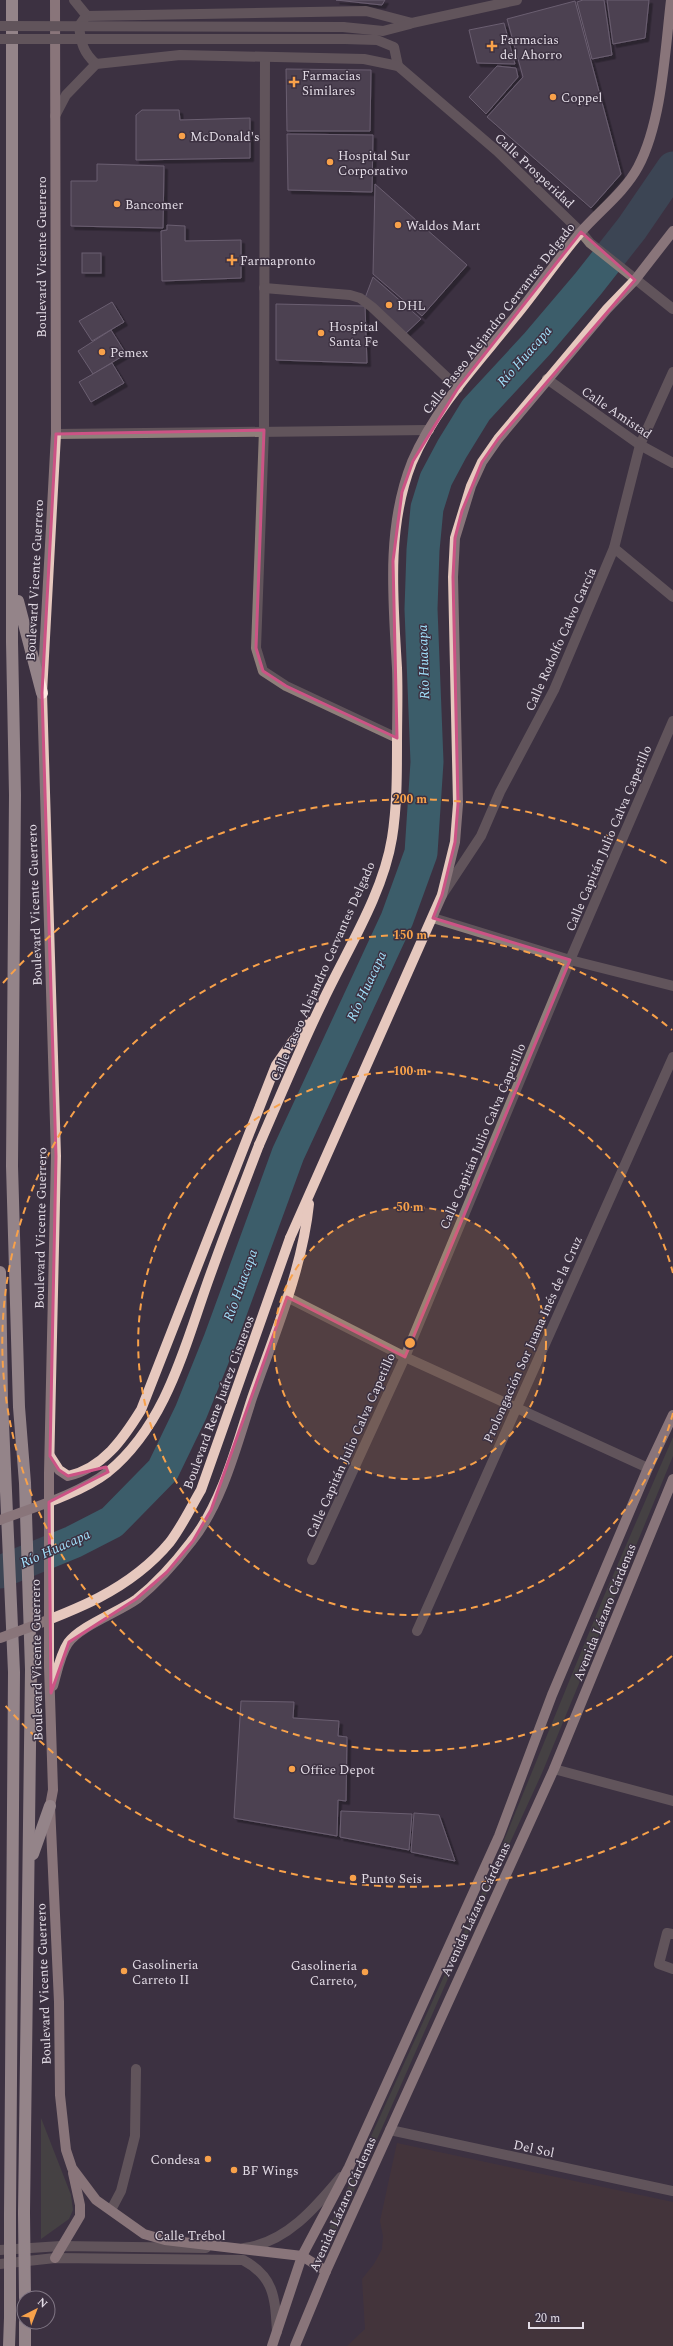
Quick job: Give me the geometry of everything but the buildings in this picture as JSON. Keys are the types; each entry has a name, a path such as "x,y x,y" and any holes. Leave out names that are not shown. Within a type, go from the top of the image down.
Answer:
{"highway":[{"name":"Boulevard Vicente Guerrero","path":"12,0 14,586 12,642 15,795 12,1166 19,1408 25,1482 31,1669 24,2213 25,2290"},
{"path":"14,586 42,693"},
{"name":"Boulevard Vicente Guerrero","path":"0,1272 5,1486 14,1672 9,2346"},
{"path":"29,1865 50,1806"},
{"path":"25,2330 25,2346"}],"main road":[{"name":"Boulevard Vicente Guerrero","path":"55,0 56,434 42,693 56,1156 49,1473 49,1666 53,1790 50,1806 59,2002 60,2095 66,2150 72,2168 96,2200 144,2234 165,2240 245,2248 302,2256 326,2272"},
{"name":"Calle Paseo Alejandro Cervantes Delgado","path":"0,1520 65,1496 107,1472 136,1443 153,1417 178,1368 259,1145 315,1016 362,922 382,875 390,847 397,794 393,561 396,525 402,492 413,461 429,430 458,388 554,269 581,232 610,203 637,169 651,138 671,0"},
{"name":"Boulevard Rene Juárez Cisneros","path":"0,1638 91,1603 120,1587 169,1542 185,1519 201,1490 290,1238 442,895 455,842 458,804 453,577 455,538 462,511 482,462 547,380 673,231"},
{"path":"50,1456 59,1470 68,1476 84,1472 105,1457 128,1432 138,1416 276,1065 292,1042 315,1016"},
{"path":"51,1693 62,1656 69,1642 85,1630 136,1599 167,1572 193,1541 211,1510 229,1465 287,1297 305,1238 310,1195"},
{"name":"Avenida Lázaro Cárdenas","path":"272,2346 277,2336 302,2256 349,2167 498,1836 552,1695 648,1468 673,1415"},
{"name":"Avenida Lázaro Cárdenas","path":"295,2346 326,2272 554,1769 673,1479"},
{"path":"55,2258 80,2216 80,2205 72,2168"}],"street":[{"path":"74,0 87,16"},
{"path":"0,26 344,27 383,31 412,23 517,0"},
{"path":"87,16 366,11 412,23"},
{"path":"87,16 79,26 82,47 87,56 96,64"},
{"path":"0,39 378,40 394,47 398,66 364,59 180,55 96,64 66,95 55,116"},
{"path":"265,57 264,430 256,648 263,671 286,686 397,738"},
{"name":"Calle Prosperidad","path":"398,66 497,151 581,232 590,243 632,278 673,309"},
{"path":"264,288 350,295 360,298 372,306 458,388"},
{"name":"Calle Rodolfo Calvo García","path":"442,895 481,836 500,792 554,690 614,548 640,445 673,372"},
{"name":"Calle Amistad","path":"547,380 640,445 673,463"},
{"path":"56,434 264,430 429,430"},
{"path":"614,548 673,597"},
{"name":"Calle Capitán Julio Calva Capetillo","path":"312,1560 405,1357 570,960 673,721"},
{"path":"433,918 570,960 673,986"},
{"name":"Prolongación Sor Juana Inés de la Cruz","path":"417,1631 673,1057"},
{"path":"287,1297 405,1357 515,1409 648,1468"},
{"path":"554,1769 673,1801"},
{"path":"673,1934 667,1933 659,1964 673,1969"},
{"path":"111,2210 121,2191 135,2136 136,2069"},
{"name":"Del Sol","path":"390,2130 673,2191"},
{"name":"Calle Trébol","path":"0,2250 61,2246 245,2248 259,2245 291,2228 320,2201 349,2167"},
{"name":"Calle Trébol","path":"0,2264 55,2258 243,2260 257,2267 266,2276 272,2291 277,2336"}],"highlighted area":[{"path":"581,232 635,280 498,439 482,462 462,511 455,538 453,577 458,804 455,842 442,895 433,918 570,960 405,1357 287,1297 211,1510 193,1541 167,1572 136,1599 69,1642 51,1693 49,1502 108,1472 106,1467 68,1476 59,1470 50,1456 56,1156 42,693 56,434 264,430 256,648 263,671 286,686 397,738 393,561 402,492 413,461 458,388"}],"shaded area":[{"path":"397,2143 673,2202 673,2346 347,2346 365,2329 362,2279 374,2264 382,2249 383,2236 380,2221"}],"green space":[{"path":"673,1437 673,1456 542,1773 454,1965 324,2259 318,2256 332,2222 489,1877 604,1596"},
{"path":"41,2118 71,2195 73,2210 69,2219 41,2239"}],"waterway":[{"name":"Río Huacapa","path":"0,1572 73,1542 112,1522 163,1470 191,1412 220,1340 288,1154 397,919 421,853 427,762 421,609 423,550 427,508 436,479 452,449 476,410 537,344 588,284 632,228 673,168"}],"place":[{"name":"Farmacias del Ahorro","path":"492,46"},
{"name":"Farmacias Similares","path":"294,82"},
{"name":"Coppel","path":"553,97"},
{"name":"McDonald's","path":"182,136"},
{"name":"Hospital Sur Corporativo","path":"330,162"},
{"name":"Bancomer","path":"117,204"},
{"name":"Waldos Mart","path":"398,225"},
{"name":"Farmapronto","path":"232,260"},
{"name":"DHL","path":"389,305"},
{"name":"Hospital Santa Fe","path":"321,333"},
{"name":"Pemex","path":"102,352"},
{"name":"Office Depot","path":"292,1769"},
{"name":"Punto Seis","path":"353,1878"},
{"name":"Gasolineria Carreto II","path":"124,1971"},
{"name":"Gasolineria Carreto,","path":"365,1972"},
{"name":"Condesa","path":"208,2159"},
{"name":"BF Wings","path":"234,2170"}]}
